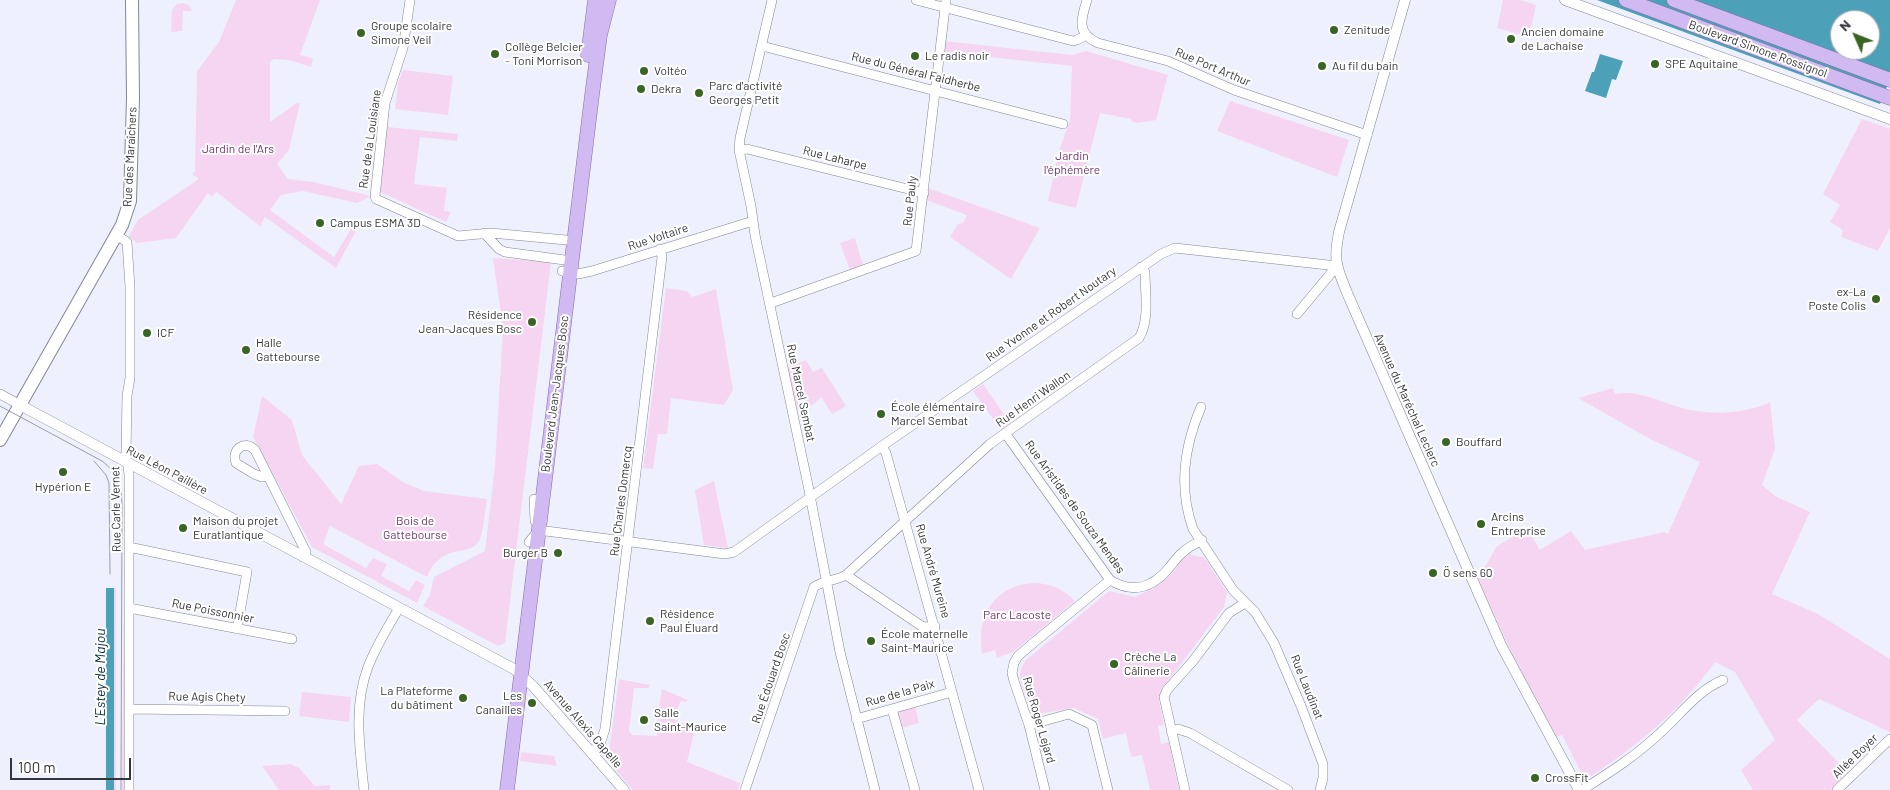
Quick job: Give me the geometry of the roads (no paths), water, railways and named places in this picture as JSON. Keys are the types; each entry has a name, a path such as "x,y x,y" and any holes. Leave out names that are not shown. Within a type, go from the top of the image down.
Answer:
{"main road":[{"name":"Rue des Maraîchers","path":"0,440 116,235 127,212 130,201 133,98 132,0"},
{"name":"Boulevard Jean-Jacques Bosc","path":"498,790 518,672 538,530 567,266 566,240 595,0"},
{"name":"Boulevard Jean-Jacques Bosc","path":"507,790 534,498 600,35 609,0"},
{"name":"Boulevard Simone Rossignol","path":"1626,0 1887,97"},
{"name":"Boulevard Simone Rossignol","path":"1674,0 1890,80"}],"street":[{"name":"Rue de la Louisiane","path":"410,0 403,48 385,103 376,199 458,236 484,233 566,240"},
{"path":"592,95 590,69 599,0"},
{"name":"Rue Marcel Sembat","path":"772,0 740,138 739,150 840,652 875,790"},
{"path":"916,0 945,4 1073,41 1086,35 1081,20 1087,0"},
{"name":"Avenue du Maréchal Leclerc","path":"1405,0 1339,232 1335,256 1336,266 1350,302 1501,645 1580,790"},
{"path":"1565,0 1890,119"},
{"name":"Rue Pauly","path":"770,303 912,254 917,248 945,4"},
{"name":"Rue Port Arthur","path":"1086,35 1090,40 1098,43 1168,61 1234,90 1366,135"},
{"name":"Rue du Général Faidherbe","path":"762,46 1064,124"},
{"name":"Rue Laharpe","path":"739,150 748,149 924,193"},
{"name":"Rue Voltaire","path":"567,266 578,274 592,272 753,221"},
{"path":"484,233 499,249 505,252 567,266"},
{"name":"Rue Carle Vernet","path":"116,235 127,242 130,287 130,378 127,396 126,454 128,463 129,547 129,790"},
{"name":"Rue Yvonne et Robert Noutary","path":"538,530 725,554 734,552 882,446 1161,254 1174,248 1336,266"},
{"name":"Rue Charles Domercq","path":"592,752 600,744 605,729 661,265 660,250"},
{"path":"1298,314 1336,266"},
{"name":"Rue Henri Wallon","path":"846,575 990,444 1140,338 1146,321 1144,272 1141,267"},
{"path":"0,394 20,405"},
{"name":"Rue Léon Paillère","path":"20,405 518,672"},
{"name":"Rue Laudinat","path":"1201,407 1188,443 1184,486 1193,529 1233,590 1255,612 1274,643 1292,682 1322,764 1324,778 1320,790"},
{"name":"Rue Aristides de Souza Mendes","path":"1005,433 1110,580 1120,586 1133,589 1145,586 1168,569 1182,553 1202,540"},
{"name":"Rue André Mureine","path":"882,446 886,453 906,522 980,790"},
{"path":"267,474 306,552 303,557"},
{"path":"529,542 538,530 535,524 534,498"},
{"path":"129,547 247,572 237,629"},
{"path":"827,582 846,575 923,628 935,626"},
{"name":"Rue Roger Lejard","path":"1045,790 1029,725 1012,673 1014,663 1018,656 1110,580"},
{"name":"Rue Édouard Bosc","path":"745,790 811,600 811,593 819,583 827,582"},
{"path":"811,600 816,596 829,593"},
{"path":"1184,790 1164,697 1166,690 1192,661 1229,613 1245,602"},
{"name":"Rue Laudinat","path":"1245,602 1250,616 1278,662 1318,765 1318,778 1314,790"},
{"name":"Rue Poissonnier","path":"129,608 292,639"},
{"path":"364,790 358,715 360,698 368,666 399,608"},
{"name":"Avenue Alexis Capelle","path":"518,672 592,752 624,790"},
{"path":"1580,790 1632,757 1709,686 1722,680"},
{"name":"Rue de la Paix","path":"856,718 952,692"},
{"name":"Rue Agis Chety","path":"129,709 285,711"},
{"path":"892,709 915,790"},
{"path":"1029,725 1069,714 1092,725 1108,790"},
{"path":"1171,731 1178,729 1190,733 1288,790"},
{"name":"Allée Boyer","path":"1837,790 1890,739"}],"water":[{"path":"1597,0 1890,0 1890,79 1880,104"},
{"path":"1600,54 1623,61 1616,80 1612,79 1606,98 1585,91"},
{"path":"106,588 114,588 114,790 106,790"}],"tram line":[{"path":"0,406 102,461 112,471 120,487 122,507 121,790"},
{"path":"94,461 106,475 109,483 110,574"}],"place":[{"name":"Zenitude","path":"1334,30"},
{"name":"Groupe scolaire Simone Veil","path":"361,33"},
{"name":"Ancien domaine de Lachaise","path":"1511,39"},
{"name":"Collège Belcier - Toni Morrison","path":"495,54"},
{"name":"Le radis noir","path":"915,56"},
{"name":"SPE Aquitaine","path":"1655,64"},
{"name":"Au fil du bain","path":"1322,66"},
{"name":"Voltéo","path":"644,71"},
{"name":"Dekra","path":"641,89"},
{"name":"Parc d'activité Georges Petit","path":"699,93"},
{"name":"Campus ESMA 3D","path":"320,223"},
{"name":"ex-La Poste Colis","path":"1876,299"},
{"name":"Résidence Jean-Jacques Bosc","path":"532,322"},
{"name":"ICF","path":"147,333"},
{"name":"Halle Gattebourse","path":"246,350"},
{"name":"École élémentaire Marcel Sembat","path":"881,414"},
{"name":"Bouffard","path":"1446,442"},
{"name":"Hypérion E","path":"63,472"},
{"name":"Arcins Entreprise","path":"1481,524"},
{"name":"Maison du projet Euratlantique","path":"183,528"},
{"name":"Burger B","path":"558,553"},
{"name":"Ö sens 60","path":"1433,573"},
{"name":"Résidence Paul Éluard","path":"650,621"},
{"name":"École maternelle Saint-Maurice","path":"871,641"},
{"name":"Crèche La Câlinerie","path":"1114,664"},
{"name":"La Plateforme du bâtiment","path":"463,698"},
{"name":"Les Canailles","path":"532,703"},
{"name":"Salle Saint-Maurice","path":"644,720"},
{"name":"CrossFit","path":"1535,778"}],"park label":[{"name":"Jardin de l'Ars","path":"238,149"},
{"name":"Jardin l'éphémère","path":"1072,163"},
{"name":"Bois de Gattebourse","path":"415,528"},
{"name":"Parc Lacoste","path":"1017,615"}],"water label":[{"name":"L'Estey de Majou","path":"100,677"}]}
